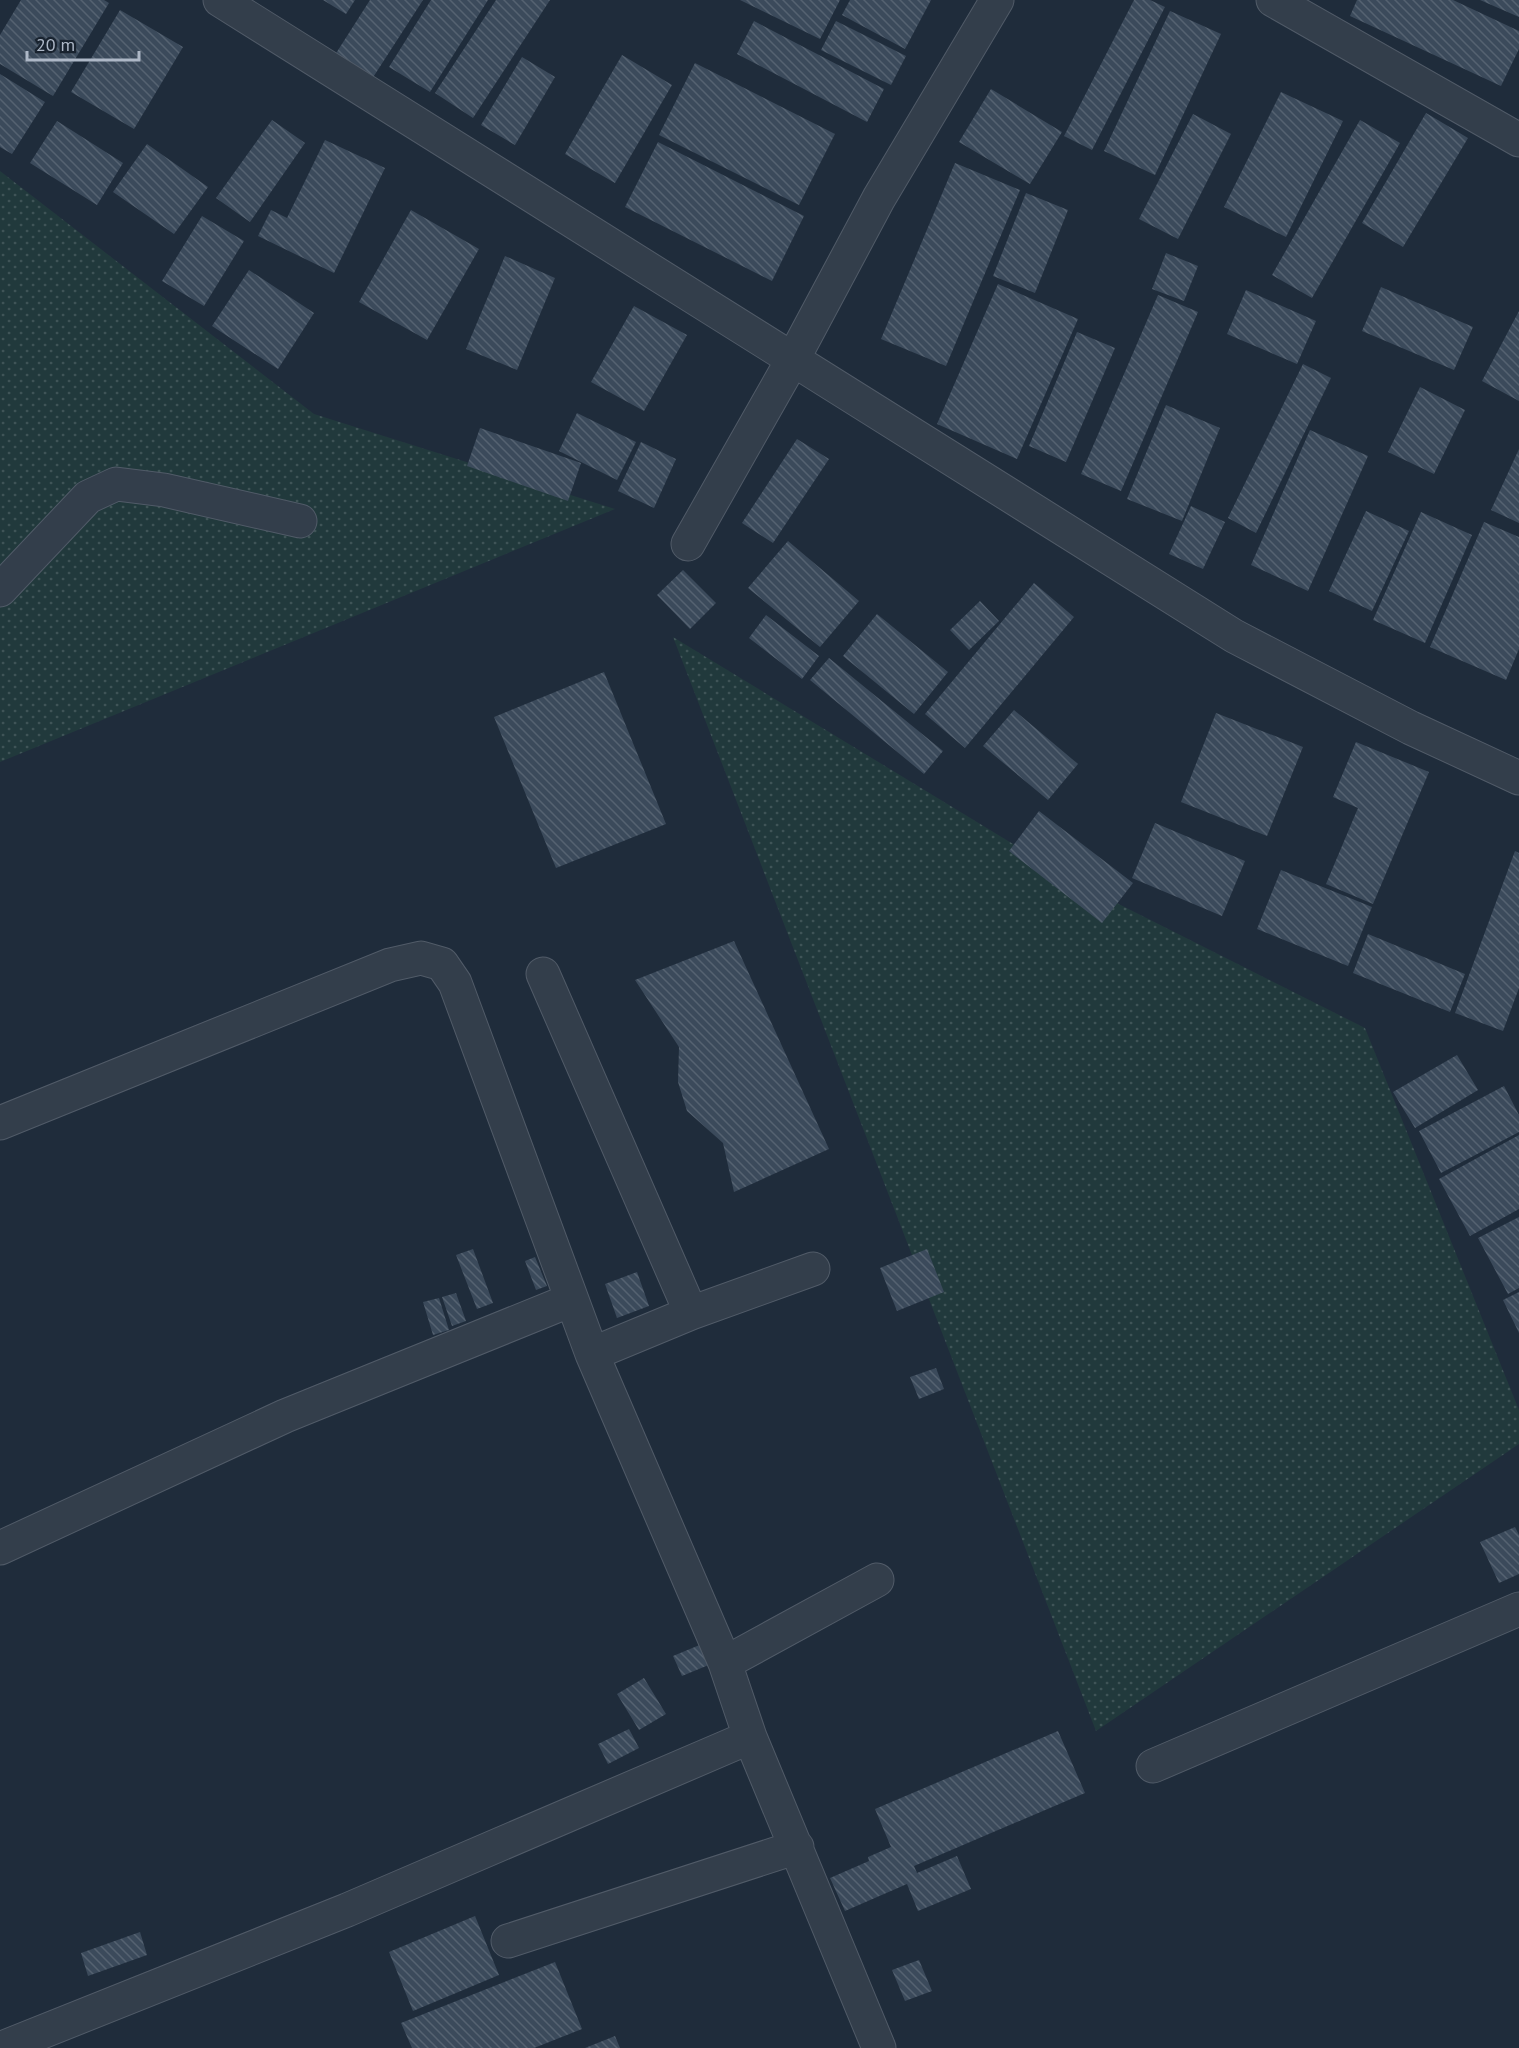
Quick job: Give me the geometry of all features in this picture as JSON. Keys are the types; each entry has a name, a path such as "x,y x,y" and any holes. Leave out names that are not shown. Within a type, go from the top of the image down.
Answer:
{"street":[{"path":"220,0 1234,636 1411,728 1519,778"},
{"path":"688,544 793,359 879,198 997,0"},
{"path":"1273,0 1519,140"},
{"path":"0,590 88,497 116,484 164,490 300,521"},
{"path":"0,1123 390,965 421,958 442,964 455,983 592,1354 726,1663 750,1737 879,2048"},
{"path":"543,974 691,1313"},
{"path":"592,1354 691,1313 813,1269"},
{"path":"0,1548 285,1416 571,1300"},
{"path":"726,1663 877,1580"},
{"path":"1152,1766 1519,1609"},
{"path":"2,2048 347,1910 750,1737"},
{"path":"508,1941 797,1847"}],"green space":[{"path":"0,171 314,414 615,509 0,762"},
{"path":"673,637 1079,884 1365,1028 1519,1410 1519,1444 1096,1731"}],"building":[{"path":"21,0 104,0 109,3 53,96 0,64 0,35"},
{"path":"323,0 355,0 346,14"},
{"path":"370,0 423,0 370,82 333,58"},
{"path":"431,0 488,0 430,92 389,67"},
{"path":"496,0 550,0 473,118 435,93"},
{"path":"740,0 840,0 820,39"},
{"path":"850,0 931,0 905,49 842,15"},
{"path":"1134,0 1150,0 1165,7 1092,150 1064,136"},
{"path":"1357,0 1453,0 1519,31 1519,49 1501,86 1350,16"},
{"path":"1480,0 1519,0 1519,17"},
{"path":"120,10 183,47 134,129 71,92"},
{"path":"1170,11 1221,34 1155,175 1104,151"},
{"path":"754,21 884,89 867,122 737,54"},
{"path":"836,21 906,56 891,85 821,50"},
{"path":"622,55 672,85 615,183 565,154"},
{"path":"522,57 555,77 515,145 481,125"},
{"path":"695,63 835,134 799,205 659,135"},
{"path":"0,74 45,102 12,154 0,147"},
{"path":"991,89 1062,132 1030,184 959,142"},
{"path":"1281,92 1343,121 1286,237 1224,207"},
{"path":"1426,113 1468,138 1403,247 1362,223"},
{"path":"1193,114 1231,134 1178,239 1139,219"},
{"path":"272,120 305,143 250,222 216,198"},
{"path":"1360,120 1400,143 1312,298 1272,275"},
{"path":"57,121 123,163 97,205 30,163"},
{"path":"325,140 385,168 334,273 258,236 271,210 287,218"},
{"path":"658,142 804,216 772,281 625,207"},
{"path":"147,144 208,187 174,234 113,192"},
{"path":"955,163 1020,190 946,366 881,339"},
{"path":"1026,193 1068,210 1035,293 993,276"},
{"path":"411,210 479,249 427,340 359,302"},
{"path":"202,216 244,241 204,306 162,281"},
{"path":"1166,253 1198,266 1184,301 1152,289"},
{"path":"505,256 555,278 517,370 466,349"},
{"path":"249,270 314,313 278,369 212,326"},
{"path":"998,284 1078,319 1017,459 937,424"},
{"path":"1381,287 1473,327 1454,370 1362,331"},
{"path":"1246,290 1316,321 1297,364 1227,334"},
{"path":"1158,295 1198,312 1121,491 1081,474"},
{"path":"634,306 687,335 644,411 591,382"},
{"path":"1519,311 1519,401 1482,381"},
{"path":"1077,332 1115,348 1066,462 1029,446"},
{"path":"1303,364 1331,378 1256,533 1228,518"},
{"path":"1420,387 1465,410 1434,474 1388,452"},
{"path":"1166,405 1220,428 1182,521 1127,499"},
{"path":"577,413 636,442 617,480 559,451"},
{"path":"480,428 581,463 568,501 467,466"},
{"path":"1310,430 1368,456 1308,591 1251,565"},
{"path":"797,439 829,459 773,543 742,523"},
{"path":"641,442 676,459 654,508 618,491"},
{"path":"1519,449 1519,523 1491,510"},
{"path":"1191,506 1225,522 1203,569 1169,554"},
{"path":"1366,511 1409,531 1372,611 1329,591"},
{"path":"1421,512 1472,535 1425,643 1373,620"},
{"path":"1484,522 1519,537 1519,649 1506,680 1430,647"},
{"path":"788,541 859,601 820,647 748,588"},
{"path":"683,570 716,603 690,629 657,595"},
{"path":"1034,583 1074,617 965,748 925,714"},
{"path":"980,601 999,621 969,650 950,630"},
{"path":"877,614 948,672 914,714 843,656"},
{"path":"766,615 819,656 802,679 749,638"},
{"path":"829,658 943,751 924,774 810,680"},
{"path":"604,672 666,824 556,868 494,717"},
{"path":"1014,710 1078,764 1048,800 983,746"},
{"path":"1216,713 1303,747 1267,836 1181,802"},
{"path":"1356,742 1429,772 1373,904 1326,884 1358,808 1333,797"},
{"path":"1039,811 1133,883 1102,923 1009,851"},
{"path":"1155,823 1245,861 1222,916 1132,878"},
{"path":"1515,851 1519,853 1519,988 1503,1031 1455,1013"},
{"path":"1281,870 1372,907 1348,966 1257,929"},
{"path":"1368,934 1465,974 1450,1012 1353,973"},
{"path":"734,941 829,1149 734,1192 723,1143 687,1111 678,1082 679,1047 635,980"},
{"path":"1457,1055 1478,1090 1415,1128 1393,1092"},
{"path":"1504,1086 1519,1115 1519,1132 1441,1173 1419,1131"},
{"path":"1519,1135 1519,1209 1470,1236 1439,1179"},
{"path":"1519,1217 1519,1288 1508,1294 1478,1238"},
{"path":"473,1249 493,1303 477,1309 456,1255"},
{"path":"927,1249 944,1292 897,1311 880,1268"},
{"path":"535,1257 547,1286 536,1290 525,1261"},
{"path":"637,1272 649,1306 617,1318 605,1284"},
{"path":"1519,1292 1519,1333 1503,1300"},
{"path":"456,1293 466,1321 452,1326 442,1297"},
{"path":"439,1298 449,1330 433,1335 423,1302"},
{"path":"936,1368 944,1389 919,1399 910,1377"},
{"path":"1515,1527 1519,1535 1519,1574 1499,1583 1480,1542"},
{"path":"702,1644 711,1664 682,1676 673,1656"},
{"path":"644,1678 666,1714 639,1730 617,1694"},
{"path":"629,1729 639,1748 608,1764 598,1744"},
{"path":"1058,1731 1085,1793 914,1866 917,1873 957,1856 971,1889 918,1911 907,1884 845,1911 830,1878 869,1861 868,1857 891,1847 875,1809"},
{"path":"475,1916 499,1975 413,2011 389,1952"},
{"path":"140,1932 147,1955 88,1976 81,1953"},
{"path":"919,1960 932,1991 905,2001 892,1970"},
{"path":"555,1962 582,2029 534,2048 412,2048 401,2023"},
{"path":"615,2036 620,2048 585,2048"}]}
